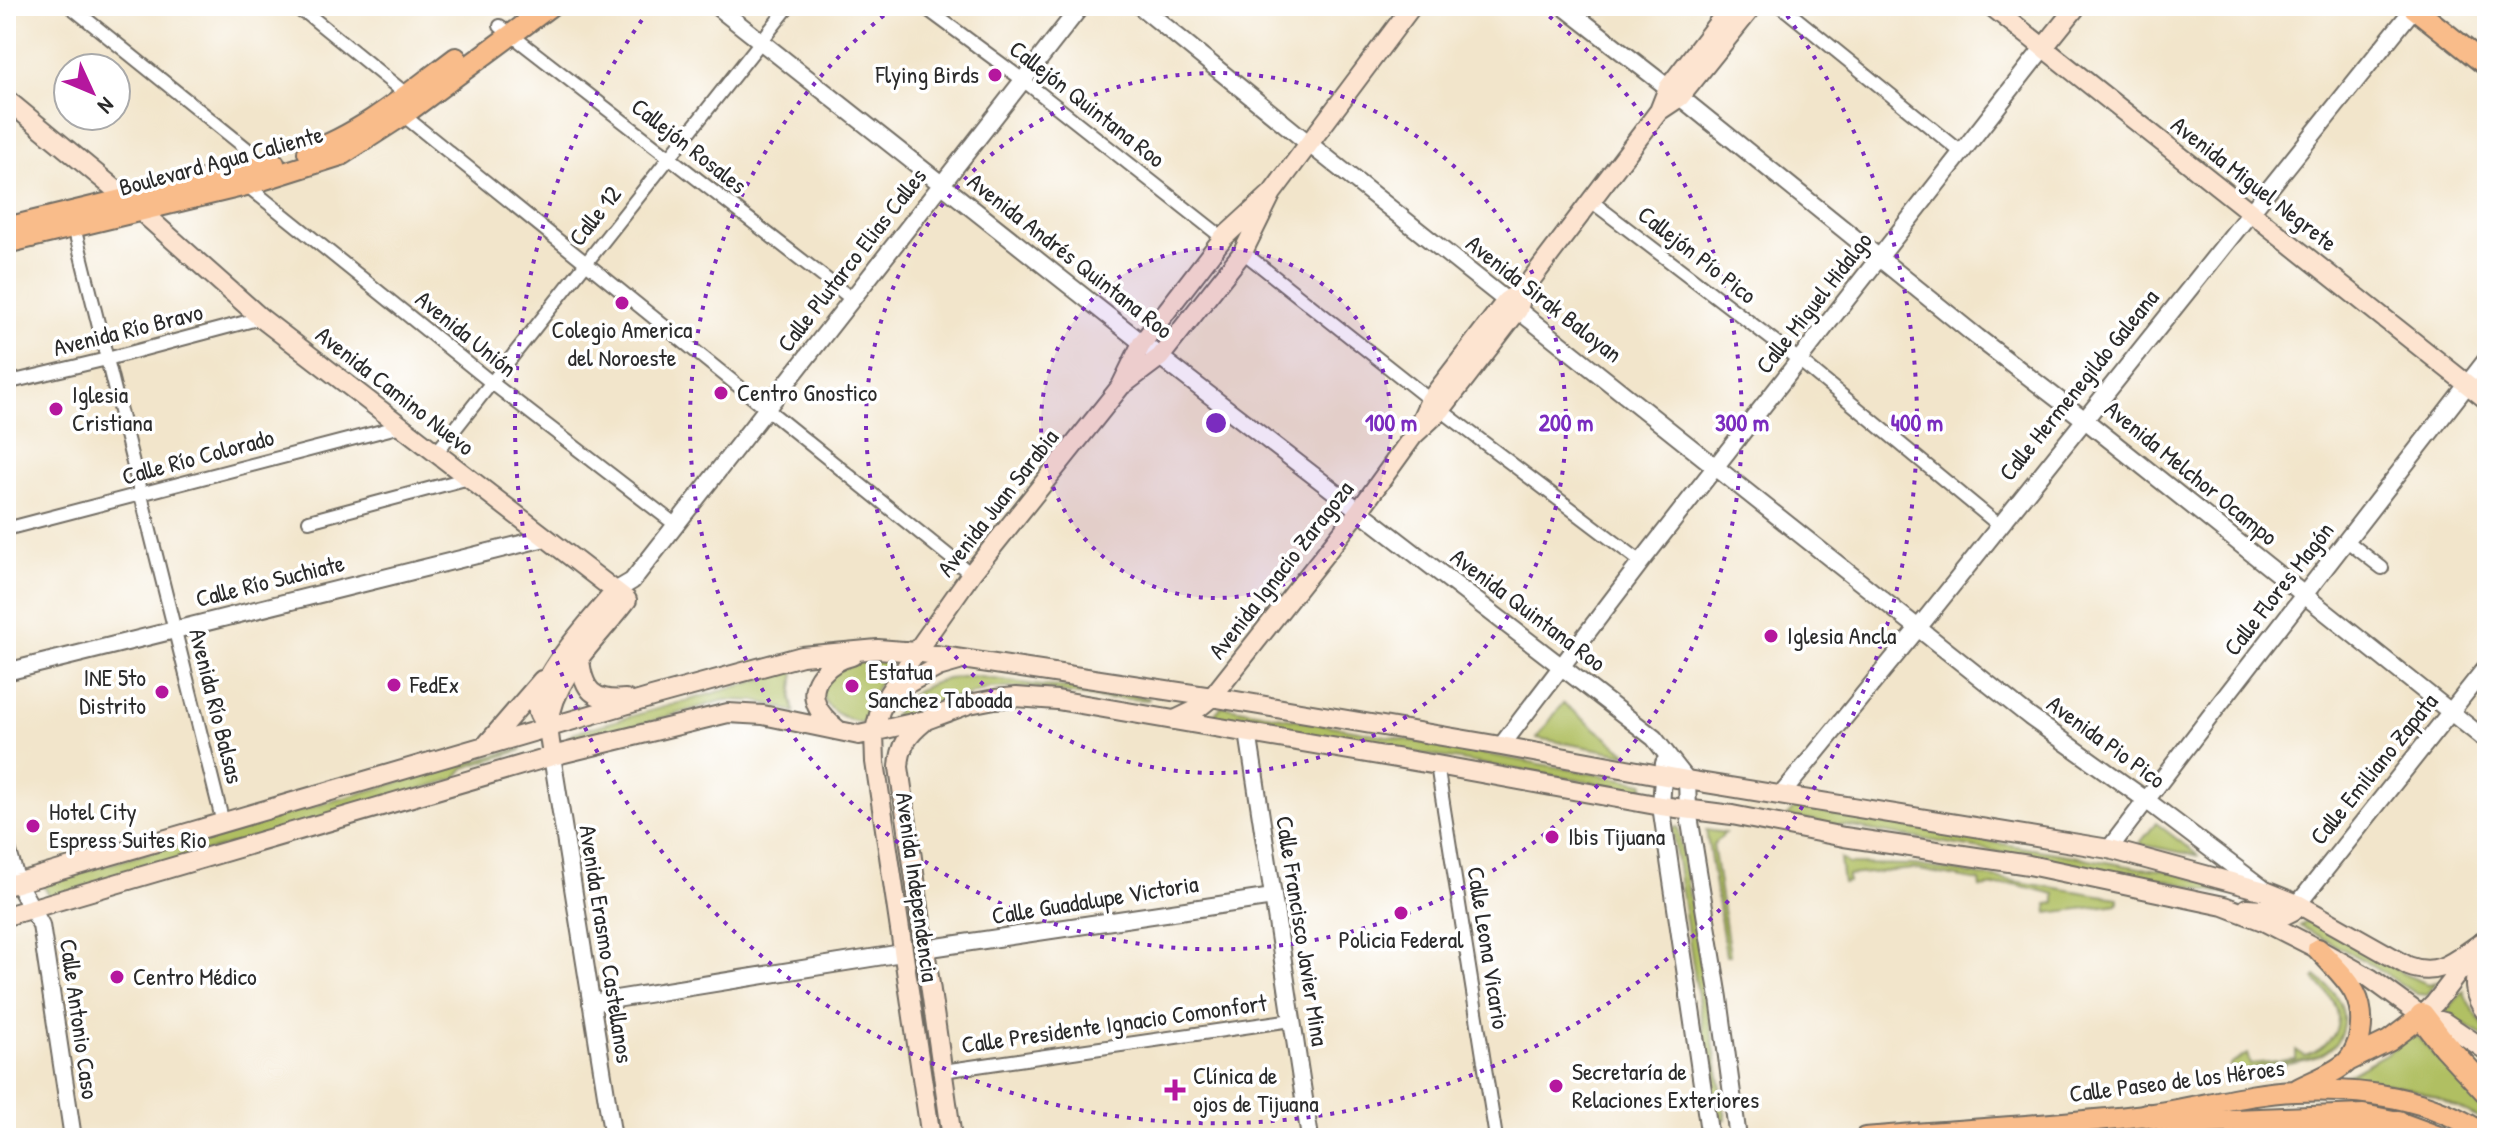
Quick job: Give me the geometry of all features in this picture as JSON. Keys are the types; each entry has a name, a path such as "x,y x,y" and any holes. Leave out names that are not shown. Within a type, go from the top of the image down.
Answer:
{"highway":[{"path":"2422,1016 2487,1091"},
{"path":"2146,1115 2182,1123 2363,1116 2398,1123 2439,1138"},
{"path":"2293,1138 2330,1128 2398,1123"}],"main road":[{"name":"Boulevard Agua Caliente","path":"6,228 134,205 341,155 506,30 550,6"},
{"name":"Avenida Juan Sarabia","path":"1121,386 1160,357 1243,252 1272,193 1412,6"},
{"name":"Avenida Ignacio Zaragoza","path":"1674,92 1731,6"},
{"name":"Avenida Ignacio Zaragoza","path":"1175,720 1196,710 1212,697 1359,511 1435,405 1659,111 1753,6"},
{"name":"Avenida Miguel Negrete","path":"1991,6 2487,400"},
{"name":"Calle Miguel Hidalgo","path":"2044,47 2077,6"},
{"path":"2414,7 2487,66"},
{"name":"Boulevard Agua Caliente","path":"506,30 520,8"},
{"name":"Avenida Camino Nuevo","path":"6,99 134,205 261,318 545,538 624,591"},
{"name":"Avenida Juan Sarabia","path":"916,652 971,574 1121,386 1142,343 1223,238 1272,193"},
{"name":"Boulevard Agua Caliente","path":"6,243 74,227 134,205"},
{"name":"Calle Plutarco Elias Calles","path":"548,728 555,698 624,591"},
{"name":"Calle Plutarco Elias Calles","path":"548,728 538,710 541,695 557,662 624,591"},
{"path":"839,732 815,703 815,686 830,666 844,658 878,649"},
{"path":"11,884 802,656 878,649 916,652 1212,697 1663,776 2109,849 2268,892 2298,904 2417,969 2426,971 2443,968 2484,939"},
{"name":"Avenida Independencia","path":"916,652 888,694 874,733 875,762 931,1138"},
{"path":"580,659 583,681 594,695 611,700 652,697"},
{"path":"888,694 938,667 961,660"},
{"path":"486,746 557,662"},
{"path":"6,916 552,756 728,713 763,715 859,735 926,720 969,704 1016,697 1057,700 1661,806 2029,865 2224,906 2263,909 2285,915 2298,904"},
{"name":"Avenida Independencia","path":"926,720 907,736 900,753 899,767 952,1138"},
{"path":"548,728 552,756"},
{"path":"1732,815 1765,807 1781,795"},
{"path":"2224,906 2263,921 2318,949 2370,978 2422,1016 2444,1022 2487,1051"},
{"path":"2484,939 2474,988 2475,997 2487,1014"},
{"path":"2294,1091 2389,1041 2422,1016 2484,939"},
{"path":"2318,949 2350,985 2361,1005 2359,1040 2348,1061"},
{"name":"Calle Paseo de los Héroes","path":"1865,1138 2146,1115 2294,1091 2380,1094 2410,1100 2452,1115 2487,1136"}],"street":[{"path":"70,6 272,170"},
{"name":"Avenida Andrés Quintana Roo","path":"716,6 1359,511"},
{"name":"Calle 12","path":"436,453 789,6"},
{"name":"Callejón Quintana Roo","path":"923,6 1023,80 1223,238"},
{"name":"Calle Plutarco Elias Calles","path":"624,591 1081,6"},
{"name":"Avenida Sirak Baloyan","path":"1140,6 1308,143 1919,627"},
{"name":"Avenida Melchor Ocampo","path":"1563,6 2487,741"},
{"path":"1781,6 1961,152"},
{"name":"Calle Hermenegildo Galeana","path":"1781,795 2414,7"},
{"path":"303,8 405,105 585,263 971,574"},
{"name":"Callejón Rosales","path":"506,30 852,299"},
{"name":"Calle Miguel Hidalgo","path":"1501,746 2044,47"},
{"name":"Avenida Unión","path":"239,179 492,383 676,525"},
{"name":"Callejón Pío Pico","path":"1591,201 1799,360 2000,526"},
{"name":"Avenida Río Balsas","path":"74,227 223,823"},
{"path":"1243,252 1435,405 1641,562"},
{"name":"Avenida Río Bravo","path":"6,383 261,318"},
{"name":"Calle Flores Magón","path":"2109,849 2487,359"},
{"name":"Calle Río Colorado","path":"6,529 401,426"},
{"path":"309,521 469,478"},
{"name":"Avenida Quintana Roo","path":"1359,511 1654,738 1687,780"},
{"name":"Calle Río Suchiate","path":"6,672 545,538"},
{"path":"2347,541 2382,568"},
{"name":"Avenida Pio Pico","path":"1919,627 2030,717 2268,892"},
{"name":"Calle Emiliano Zapata","path":"2298,904 2487,666"},
{"name":"Calle Francisco Javier Mina","path":"1248,732 1310,1138"},
{"path":"1665,751 1661,806 1710,1138"},
{"name":"Avenida Erasmo Castellanos","path":"552,756 613,1138"},
{"name":"Calle Leona Vicario","path":"1437,765 1496,1138"},
{"path":"1687,780 1688,810 1738,1138"},
{"name":"Calle Antonio Caso","path":"6,845 11,884 41,925 73,1138"},
{"name":"Calle Guadalupe Victoria","path":"924,949 1273,897"},
{"path":"591,1003 902,953"},
{"name":"Calle Presidente Ignacio Comonfort","path":"943,1071 1292,1020"}],"green space":[{"path":"866,661 893,661 875,691 862,723 843,717 831,708 824,699 823,689 836,672"},
{"path":"795,670 792,699 795,712 758,701 725,700 575,743 569,737 572,733"},
{"path":"974,676 1042,686 1109,689 1149,698 1110,700 1033,688 990,688 892,718 917,691 938,682"},
{"path":"1563,703 1629,755 1537,738"},
{"path":"1222,706 1644,783 1643,791 1211,718"},
{"path":"521,748 464,768 455,779 50,897 42,883"},
{"path":"1795,807 2165,870 2248,897 1787,816"},
{"path":"2156,823 2199,856 2139,844"},
{"path":"1678,827 1726,1120 1717,1121 1672,828"},
{"path":"1706,830 1725,833 1713,845 1730,955 1726,955"},
{"path":"1840,858 1849,864 1915,865 2118,898 2118,904 2048,913 2047,904 2055,903 2055,894 2014,884 1980,888 1979,881 1914,869 1848,875 1848,882 1843,883"},
{"path":"2310,920 2406,975 2428,984 2436,982 2427,995 2417,994 2300,926"},
{"path":"2316,976 2332,990 2342,1008 2340,1034 2329,1050 2311,1058 2230,1072 2230,1065 2247,1054 2250,1064 2296,1059 2296,1050 2305,1056 2327,1043 2336,1029 2337,1012 2332,1000 2314,978"},
{"path":"2464,991 2484,1027 2487,1038 2444,1013"},
{"path":"2415,1034 2487,1113 2487,1123 2447,1103 2404,1087 2370,1082 2331,1084"}],"place":[{"name":"Flying Birds","path":"995,75"},
{"name":"Colegio America del Noroeste","path":"622,303"},
{"name":"Centro Gnostico","path":"721,393"},
{"name":"Iglesia Cristiana","path":"56,409"},
{"name":"Iglesia Ancla","path":"1771,636"},
{"name":"FedEx","path":"394,685"},
{"name":"Estatua Sanchez Taboada","path":"852,686"},
{"name":"INE 5to Distrito","path":"162,692"},
{"name":"Hotel City Espress Suites Rio","path":"33,826"},
{"name":"Ibis Tijuana","path":"1552,837"},
{"name":"Policia Federal","path":"1401,913"},
{"name":"Centro Médico","path":"117,977"},
{"name":"Secretaría de Relaciones Exteriores","path":"1556,1086"},
{"name":"Clínica de ojos de Tijuana","path":"1175,1090"}]}
